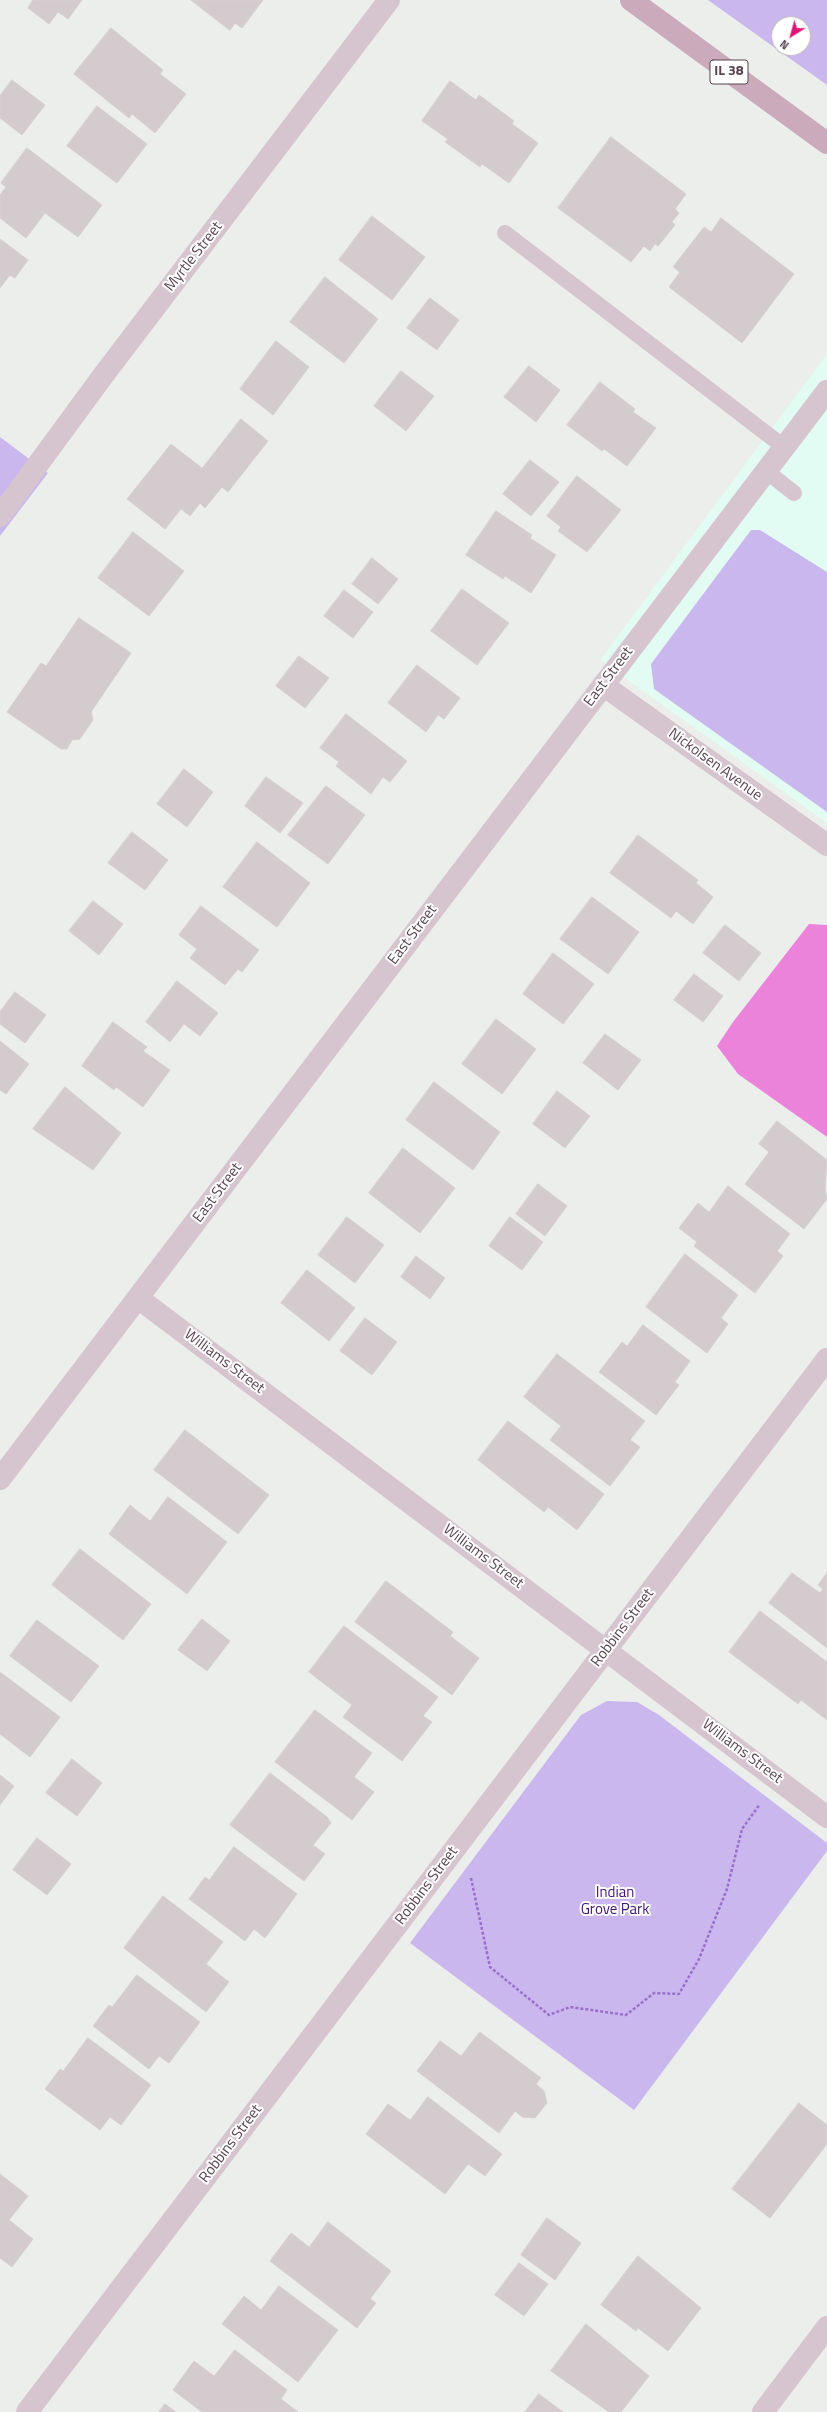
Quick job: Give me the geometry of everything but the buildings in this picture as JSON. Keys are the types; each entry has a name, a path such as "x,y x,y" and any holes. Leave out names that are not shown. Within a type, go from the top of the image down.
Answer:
{"main road":[{"name":"IL 38","path":"631,0 827,143"}],"street":[{"name":"Myrtle Street","path":"0,516 119,355 389,0"},
{"name":"East Street","path":"0,1480 827,391"},
{"name":"Nickolsen Avenue","path":"603,685 827,845"},
{"name":"Williams Street","path":"138,1298 827,1817"},
{"name":"Robbins Street","path":"26,2412 827,1359"},
{"path":"763,2412 827,2327"}],"lane":[{"path":"505,233 784,447"},
{"path":"766,471 794,493"}],"path":[{"path":"451,1854 470,1872 490,1967 549,2015 570,2006 626,2014 654,1993 678,1994 699,1959 727,1889 742,1829 778,1780"}],"shaded area":[{"path":"827,354 827,823 600,660"},
{"path":"809,924 827,925 827,1137 738,1074 717,1046 733,1022"}],"green space":[{"path":"708,0 827,0 827,85 786,56 811,56 811,16 771,16 771,45"},
{"path":"0,437 48,473 0,536"},
{"path":"751,530 760,530 827,572 827,812 654,689 651,664"},
{"name":"Indian Grove Park","path":"607,1701 637,1702 659,1715 827,1843 827,1851 634,2110 410,1943 581,1715"}]}
